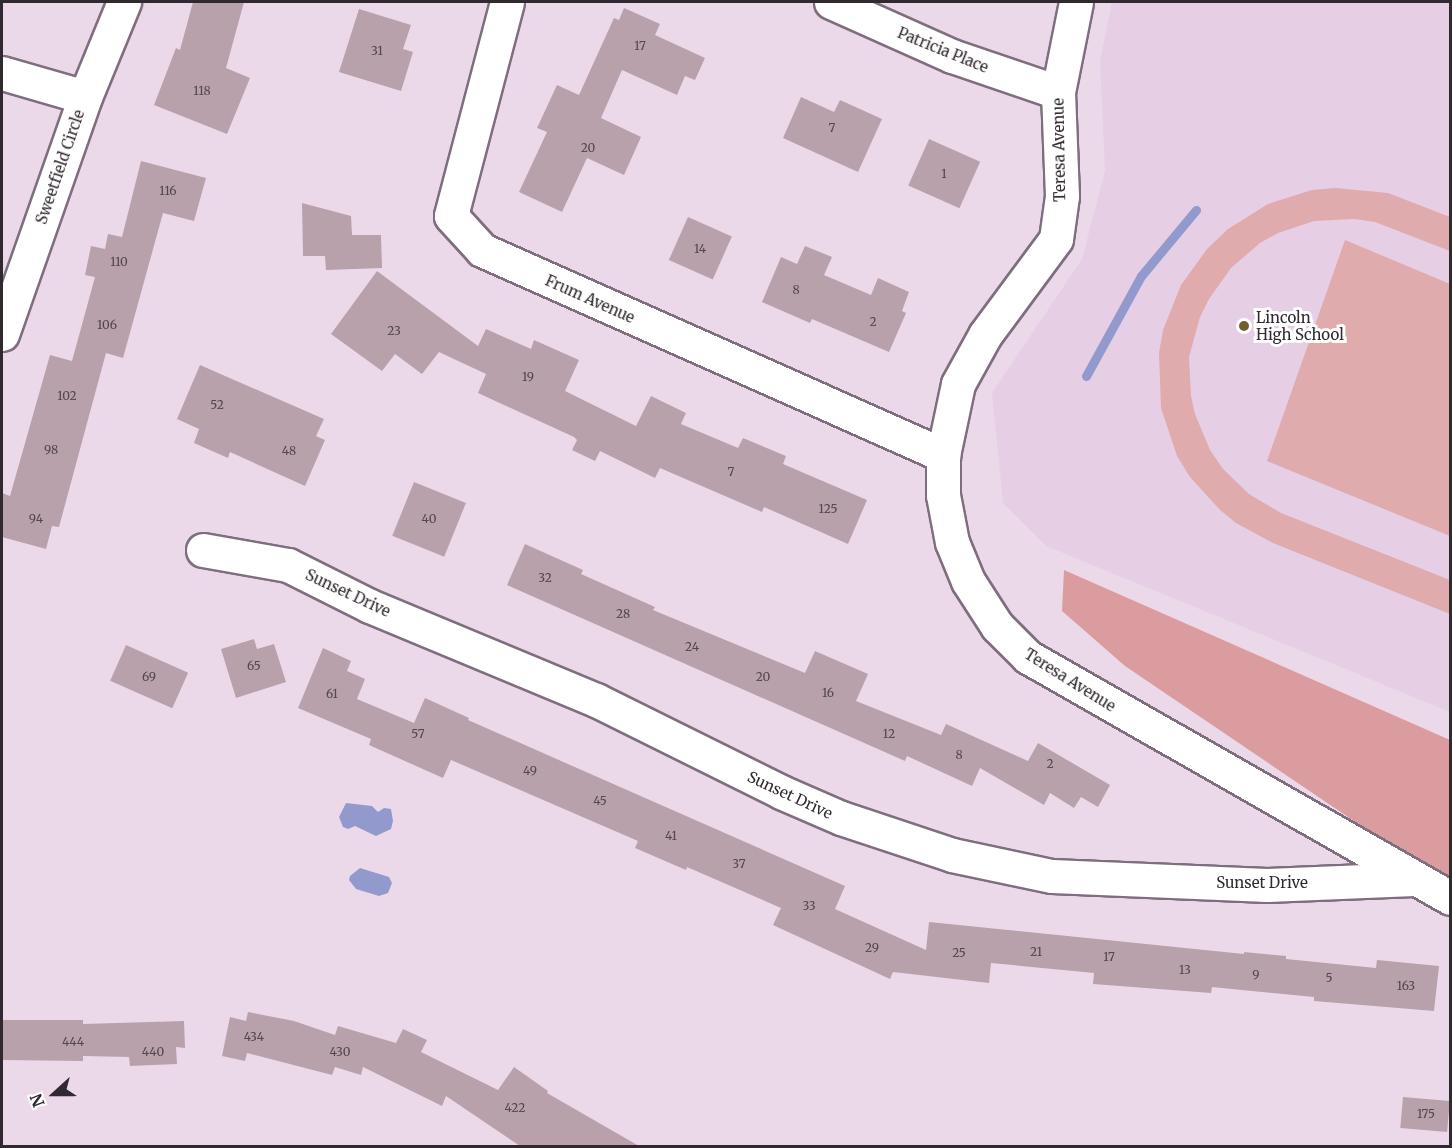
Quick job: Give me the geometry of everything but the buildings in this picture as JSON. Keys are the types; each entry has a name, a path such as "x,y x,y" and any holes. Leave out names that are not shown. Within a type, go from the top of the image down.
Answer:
{"street":[{"name":"Sweetfield Circle","path":"2,334 85,97 124,2"},
{"name":"Frum Avenue","path":"507,2 451,216 482,250 943,456"},
{"name":"Patricia Place","path":"831,2 952,56 1058,92"},
{"name":"Teresa Avenue","path":"1076,2 1058,92 1062,196 1056,239 985,335 958,384 943,456 943,495 952,542 968,581 997,626 1028,657 1450,898"},
{"path":"2,73 85,97"},
{"name":"Sunset Drive","path":"203,550 288,565 370,606 596,700 781,792 841,818 952,855 1052,876 1267,885 1414,879"}],"shaded area":[{"name":"Lincoln High School","path":"1112,2 1450,2 1450,712 1046,546 1003,503 992,393 1082,259 1105,171 1100,61"},
{"path":"1335,188 1388,193 1450,217 1450,251 1375,222 1354,219 1314,221 1278,233 1260,243 1231,268 1209,299 1200,317 1189,357 1191,396 1195,414 1210,450 1223,469 1249,494 1281,513 1450,580 1450,614 1273,543 1236,523 1220,510 1190,477 1177,456 1161,408 1159,353 1163,330 1181,285 1207,249 1228,229 1268,204 1312,190"},
{"path":"1345,240 1450,284 1450,536 1267,461"},
{"path":"1064,570 1450,740 1450,886 1125,666 1062,611"}],"water":[{"path":"346,803 372,806 378,812 384,808 391,809 393,821 391,829 376,836 355,826 348,829 343,827 339,817"},
{"path":"360,868 389,877 392,883 388,893 379,896 356,889 349,880 350,876"}],"waterway":[{"path":"1086,376 1141,276 1196,210"}],"place":[{"name":"Lincoln High School","path":"1244,326"}]}
